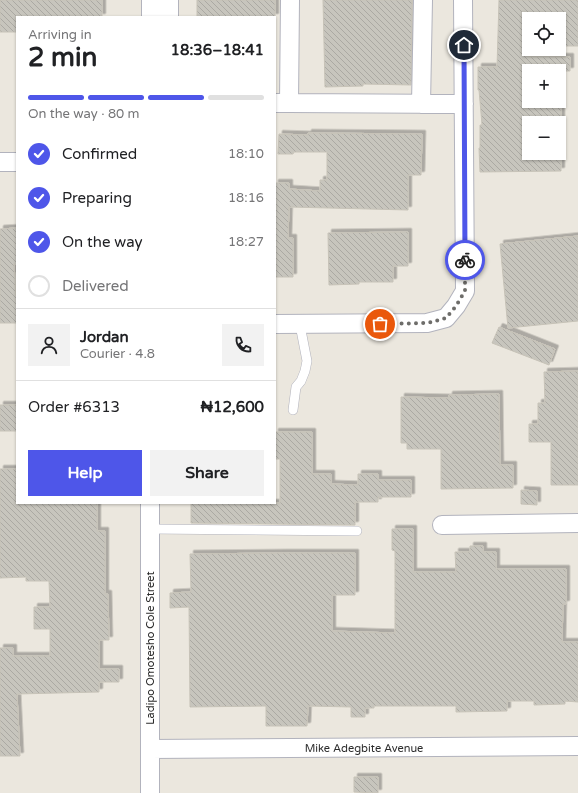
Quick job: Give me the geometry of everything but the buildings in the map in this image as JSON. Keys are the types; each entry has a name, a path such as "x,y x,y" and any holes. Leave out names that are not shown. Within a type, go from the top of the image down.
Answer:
{"street":[{"path":"151,0 151,16"},
{"path":"169,0 169,16"},
{"path":"290,0 282,103 464,104"},
{"path":"421,104 423,0"},
{"path":"276,324 428,323 446,318 456,306 465,291 463,0"},
{"path":"0,162 16,162"},
{"name":"Ladipo Omotesho Cole Street","path":"150,504 150,793"},
{"path":"442,525 578,523"},
{"name":"Mike Adegbite Avenue","path":"150,749 578,746"}],"lane":[{"path":"293,410 296,387 301,381 307,361 300,325"},
{"path":"150,529 357,531"}],"way so far":[{"path":"380,324 428,323 446,318 456,306 465,291 465,260"}],"route":[{"path":"464,45 465,260"}]}
